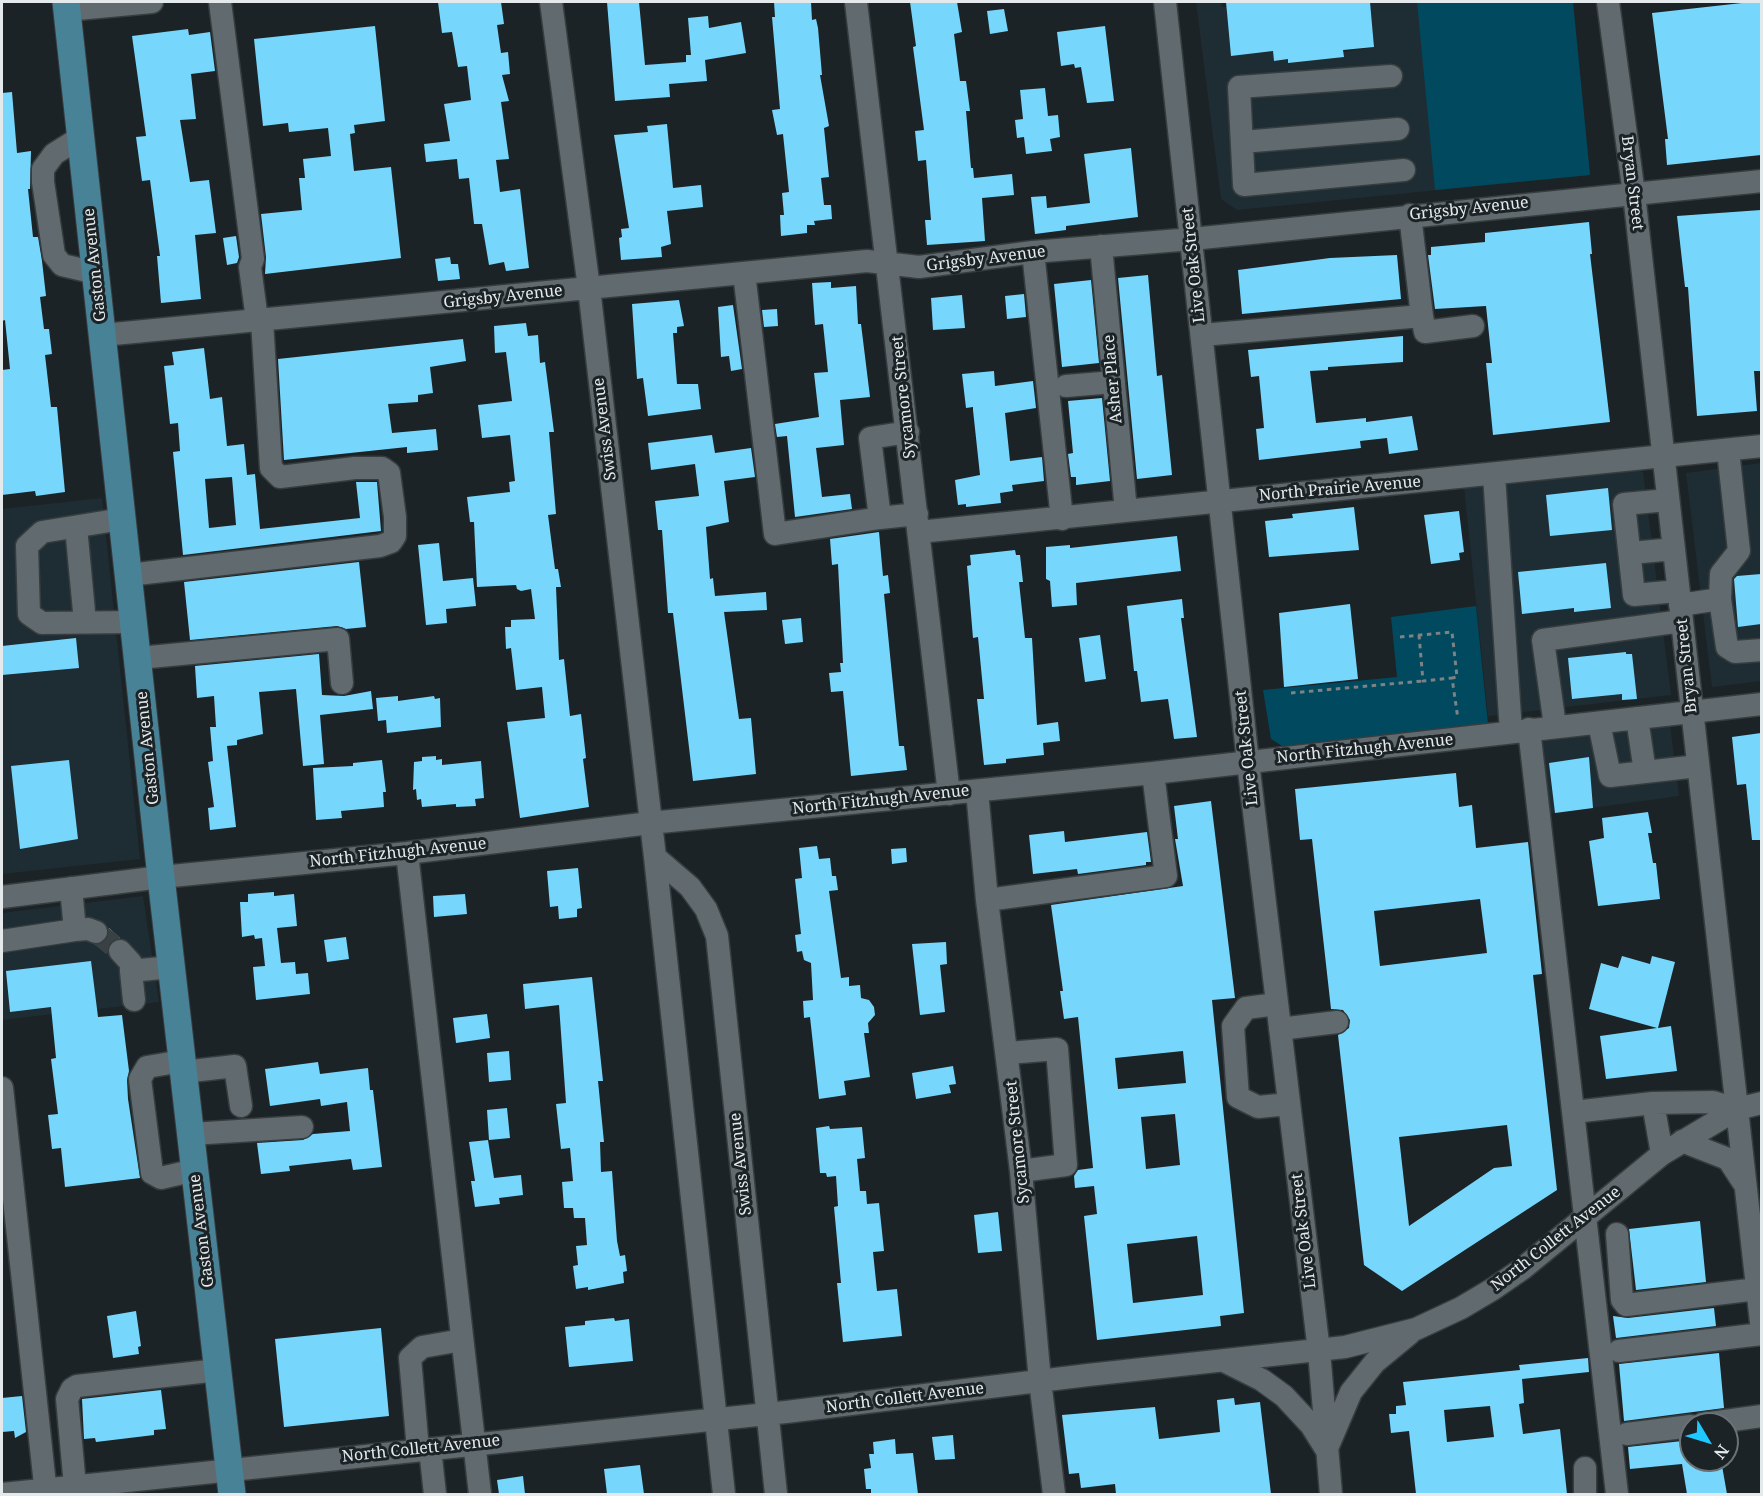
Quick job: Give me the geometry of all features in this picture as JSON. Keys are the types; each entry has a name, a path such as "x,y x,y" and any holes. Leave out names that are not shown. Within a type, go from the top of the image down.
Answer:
{"main road":[{"name":"Gaston Avenue","path":"66,6 171,967 231,1482"}],"street":[{"path":"66,6 152,2"},
{"path":"128,575 380,546 391,542 395,536 395,517 389,473 382,468 355,468 280,477 271,468 259,320 250,267 253,259 220,2"},
{"name":"Swiss Avenue","path":"551,2 589,288 655,857 724,1494"},
{"name":"Sycamore Street","path":"856,2 889,264 949,794"},
{"name":"Live Oak Street","path":"1165,2 1248,762 1318,1351 1330,1494"},
{"name":"Bryan Street","path":"1608,2 1634,194 1761,1333"},
{"path":"1391,76 1239,87 1244,185 1404,170"},
{"path":"1242,142 1398,129"},
{"path":"81,136 48,161 44,169 43,182 54,255 62,265 96,273"},
{"name":"Grigsby Avenue","path":"103,335 867,261 918,267 1033,252 1192,239 1761,181"},
{"path":"1410,215 1425,333 1473,326"},
{"name":"Asher Place","path":"1101,246 1126,512"},
{"path":"1033,252 1062,519"},
{"name":"North Prairie Avenue","path":"744,273 775,534 880,518 918,523 1062,519 1220,500 1494,475 1761,446"},
{"path":"1202,335 1422,316"},
{"path":"1066,386 1114,382"},
{"path":"880,518 870,438 908,432"},
{"path":"1728,450 1739,551 1721,574 1720,599 1726,647 1735,652 1761,650"},
{"path":"1494,475 1520,731 1574,1112 1617,1494"},
{"path":"1668,500 1624,504 1634,595 1680,606"},
{"path":"123,519 42,532 27,546 29,614 42,623 134,622"},
{"path":"76,526 85,622"},
{"path":"1631,553 1674,549"},
{"path":"1555,726 1543,640 1680,606 1720,599"},
{"path":"139,658 338,639 342,683"},
{"name":"North Fitzhugh Avenue","path":"2,897 161,877 406,853 650,823 1248,762 1761,704"},
{"path":"1636,718 1645,772"},
{"path":"1599,723 1610,776 1698,766"},
{"path":"987,900 1166,876 1154,772"},
{"name":"Sycamore Street","path":"977,791 987,900 1021,1171 1040,1381 1054,1494"},
{"path":"406,853 480,1494"},
{"name":"Swiss Avenue","path":"655,857 690,887 706,909 717,936 776,1494"},
{"path":"2,941 86,931 71,888"},
{"path":"120,951 131,963 134,1000"},
{"path":"132,971 171,967"},
{"path":"1277,1004 1246,1008 1233,1026 1238,1097 1258,1107 1289,1104"},
{"path":"1280,1029 1337,1022"},
{"path":"1008,1053 1057,1049 1066,1165 1021,1171"},
{"path":"195,1170 161,1178 152,1173 140,1079 147,1067 235,1066 241,1106"},
{"path":"2,1088 46,1492"},
{"path":"1574,1112 1653,1103 1713,1102 1737,1109 1761,1103"},
{"path":"1653,1103 1662,1154"},
{"name":"North Collett Avenue","path":"3,1494 46,1492 75,1486 231,1482 424,1449 767,1414 1345,1347 1416,1329 1461,1308 1493,1289 1585,1219 1662,1154 1737,1109"},
{"path":"191,1134 302,1127"},
{"path":"1682,1141 1728,1159 1745,1186"},
{"path":"1617,1234 1622,1300 1626,1305 1757,1289"},
{"path":"1327,1450 1351,1392 1375,1362 1416,1329"},
{"path":"1619,1351 1761,1333"},
{"path":"435,1494 424,1449 410,1358 422,1347 462,1341"},
{"path":"1224,1361 1262,1380 1284,1396 1311,1425 1327,1450"},
{"path":"75,1486 67,1399 72,1389 77,1386 218,1370"},
{"path":"1739,1419 1761,1416"},
{"path":"1627,1434 1679,1427"},
{"path":"1585,1468 1585,1494"}],"path":[{"path":"1291,693 1457,677 1452,632 1400,637"},
{"path":"1419,635 1423,681"},
{"path":"1452,678 1458,721"}],"shaded area":[{"path":"1196,2 1221,2 1222,7 1226,7 1231,56 1273,51 1274,61 1288,59 1288,62 1374,47 1370,2 1573,2 1590,175 1237,210 1221,199"},
{"path":"1417,2 1573,2 1590,175 1435,190"},
{"path":"1761,463 1761,681 1712,687 1686,473"},
{"path":"1632,468 1643,472 1671,695 1488,716 1464,487"},
{"path":"102,498 140,859 2,874 2,509"},
{"path":"1476,606 1488,724 1282,746 1271,739 1263,690 1397,677 1391,617"},
{"path":"1670,725 1679,796 1541,815 1532,743"},
{"path":"143,896 159,1002 2,1020 2,913"}],"building":[{"path":"438,2 501,2 504,24 497,25 501,53 508,52 510,74 502,75 509,101 501,102 509,159 496,160 500,192 520,189 529,268 506,271 504,262 489,265 482,224 474,224 469,178 459,179 457,159 426,162 424,144 450,141 444,104 471,100 467,66 458,67 452,32 442,33"},
{"path":"607,2 639,2 645,65 686,62 686,55 691,55 688,18 708,16 709,28 741,22 746,53 705,60 707,81 669,84 670,97 615,101"},
{"path":"774,2 811,2 812,20 816,19 822,75 820,75 829,126 824,128 829,177 821,178 824,205 831,205 832,219 814,221 815,225 807,225 807,233 781,236 780,215 784,215 782,193 789,192 783,134 777,135 772,110 780,109 772,17 775,17"},
{"path":"910,2 957,2 962,32 954,34 960,81 966,81 970,111 966,111 974,178 1012,174 1014,195 982,198 985,241 927,245 925,220 931,220 926,160 918,161 915,131 924,130 913,47 916,46"},
{"path":"1226,2 1370,2 1374,47 1343,50 1344,57 1288,63 1288,59 1274,61 1273,51 1231,56"},
{"path":"1761,2 1761,155 1667,165 1665,139 1668,139 1652,13"},
{"path":"1004,9 1008,31 990,34 987,11"},
{"path":"375,26 385,121 354,125 355,133 350,134 354,171 391,167 401,258 265,274 266,257 261,214 302,210 299,178 305,178 303,159 331,156 328,128 289,132 288,123 263,126 254,39"},
{"path":"1105,26 1114,101 1087,103 1081,67 1075,68 1074,64 1061,66 1057,32"},
{"path":"188,29 189,35 210,32 215,71 191,74 196,119 180,120 190,182 209,180 216,233 195,235 201,299 161,303 157,256 160,256 150,180 142,181 136,137 146,136 132,36"},
{"path":"1045,88 1048,116 1058,115 1060,137 1050,139 1052,151 1026,154 1024,137 1017,138 1015,120 1023,119 1020,90"},
{"path":"12,92 17,153 31,151 30,189 28,189 33,237 38,237 42,261 46,296 40,297 44,329 49,329 52,354 45,355 51,407 57,407 65,492 36,496 35,491 2,495 2,370 10,369 5,320 2,321 2,93"},
{"path":"667,124 673,188 701,185 703,207 667,211 671,244 661,247 662,257 621,260 619,238 622,237 621,229 629,228 614,135 648,132 647,126"},
{"path":"1131,148 1138,217 1066,226 1066,230 1035,234 1031,197 1046,196 1047,208 1090,203 1084,154"},
{"path":"1761,210 1761,371 1754,371 1757,411 1697,416 1688,287 1685,287 1677,216"},
{"path":"1589,222 1592,254 1590,254 1610,422 1493,435 1486,363 1492,363 1486,306 1435,309 1428,255 1431,255 1431,247 1485,242 1485,233"},
{"path":"236,236 239,257 237,263 227,265 223,238"},
{"path":"1397,255 1401,299 1242,314 1238,270 1330,258"},
{"path":"450,257 451,264 458,264 460,279 438,281 435,259"},
{"path":"1148,275 1157,376 1162,375 1172,475 1137,479 1118,278"},
{"path":"1091,280 1099,363 1062,367 1054,284"},
{"path":"831,282 831,288 856,286 858,324 861,324 870,397 840,400 844,445 816,448 822,497 850,494 852,509 795,517 787,436 777,437 775,424 819,417 814,373 828,372 823,324 815,325 812,283"},
{"path":"1024,294 1026,317 1007,319 1005,296"},
{"path":"962,295 965,328 933,330 931,298"},
{"path":"679,300 684,326 677,327 677,333 673,333 677,384 698,384 701,409 648,416 643,378 637,379 632,304"},
{"path":"733,305 742,369 731,371 729,356 721,357 718,307"},
{"path":"777,309 778,326 764,327 762,310"},
{"path":"526,323 528,336 538,335 540,363 545,362 554,432 549,432 556,514 548,515 555,569 558,569 561,587 556,587 559,660 564,659 570,716 581,714 586,758 583,759 589,807 520,818 507,722 545,718 542,687 516,690 511,648 506,649 505,627 511,627 511,620 535,619 531,589 521,591 516,585 477,587 474,522 470,522 467,497 510,492 509,482 515,481 510,435 482,438 478,405 512,401 506,352 495,353 494,326"},
{"path":"1403,336 1403,362 1328,367 1328,370 1310,371 1316,423 1366,418 1366,422 1412,416 1418,450 1389,454 1387,438 1360,441 1361,448 1259,460 1256,429 1264,428 1259,376 1251,377 1248,350"},
{"path":"463,339 466,361 430,367 433,393 418,395 418,402 388,404 392,433 436,429 438,450 407,453 407,447 284,460 278,359"},
{"path":"204,348 210,399 222,397 227,446 244,444 247,475 255,474 260,529 360,518 356,482 377,482 381,531 183,555 173,452 180,451 178,423 170,424 164,366 174,365 172,352","holes":["232,477 236,525 209,528 205,479"]},
{"path":"994,371 995,386 1033,381 1036,408 1005,413 1010,461 1042,457 1044,481 1012,485 1013,491 1000,493 1001,503 966,507 966,504 958,505 955,480 980,475 973,407 966,408 962,374"},
{"path":"1102,398 1110,481 1076,485 1076,477 1071,477 1068,454 1073,453 1068,401"},
{"path":"712,435 715,453 751,448 755,477 724,481 729,522 706,527 710,579 713,578 715,596 766,592 767,610 724,612 739,719 751,718 756,774 693,781 673,613 668,613 662,530 658,530 655,501 699,496 695,464 651,470 648,443"},
{"path":"1608,488 1612,530 1550,536 1546,495"},
{"path":"1354,507 1359,550 1269,557 1265,521 1293,518 1292,514"},
{"path":"1459,511 1464,552 1459,553 1460,560 1431,564 1424,515"},
{"path":"879,532 883,576 888,575 890,593 884,594 899,746 904,746 907,770 851,776 843,691 831,692 829,673 841,672 840,663 843,663 838,564 832,565 830,539"},
{"path":"1177,536 1181,571 1076,583 1077,605 1052,607 1050,581 1046,579 1046,547 1070,545 1070,548"},
{"path":"439,543 443,581 473,578 476,606 446,609 447,623 426,625 418,545"},
{"path":"1015,550 1016,555 1020,555 1023,582 1019,582 1025,638 1032,638 1037,725 1058,722 1060,741 1043,743 1044,755 1006,759 1006,763 984,765 977,699 984,699 978,637 973,638 967,566 971,565 970,555"},
{"path":"359,562 366,627 346,629 337,626 190,640 184,582"},
{"path":"1606,563 1611,608 1574,612 1574,608 1522,614 1518,572"},
{"path":"1761,574 1761,624 1738,627 1734,579 1737,576"},
{"path":"1182,599 1184,618 1181,618 1197,737 1174,739 1168,699 1141,702 1137,671 1134,671 1127,606"},
{"path":"1350,604 1358,679 1284,687 1279,613"},
{"path":"801,618 803,642 785,644 782,620"},
{"path":"1100,635 1106,679 1085,682 1079,638"},
{"path":"76,638 79,668 2,675 2,646"},
{"path":"1626,652 1626,654 1632,654 1637,699 1622,700 1622,694 1572,699 1568,658"},
{"path":"319,654 322,695 344,696 371,691 373,709 320,715 324,764 303,766 296,689 259,692 263,734 237,740 237,745 227,746 236,827 210,830 208,808 214,807 208,762 213,761 210,727 216,727 214,696 197,698 195,666"},
{"path":"398,696 398,701 434,696 435,699 440,698 441,727 387,733 386,720 378,721 376,698"},
{"path":"1761,733 1761,840 1752,840 1746,784 1737,785 1732,737"},
{"path":"436,756 436,760 442,759 442,765 481,761 484,798 475,799 476,806 456,807 456,804 422,807 421,799 417,800 416,789 413,790 414,762 422,761 422,757"},
{"path":"1589,757 1593,808 1555,813 1549,763"},
{"path":"69,760 78,839 20,849 11,766"},
{"path":"382,760 386,792 383,792 384,807 341,811 342,818 316,820 313,768 353,766 353,763"},
{"path":"1456,773 1459,807 1472,805 1476,848 1528,842 1542,974 1533,975 1557,1190 1402,1291 1364,1265 1338,1035 1349,1028 1350,1020 1343,1010 1331,1009 1312,839 1300,840 1295,789","holes":["1480,899 1487,953 1380,966 1374,911","1507,1125 1512,1166 1494,1168 1409,1226 1399,1137"]},
{"path":"1211,801 1235,998 1212,1000 1244,1313 1220,1316 1221,1326 1097,1340 1084,1216 1097,1214 1094,1186 1075,1188 1074,1176 1078,1170 1093,1168 1078,1017 1064,1019 1060,991 1063,991 1051,905 1183,886 1175,839 1178,839 1174,806","holes":["1183,1051 1186,1083 1118,1089 1115,1058","1175,1114 1180,1165 1146,1169 1141,1117","1197,1236 1203,1295 1133,1303 1127,1244"]},
{"path":"1648,812 1652,833 1648,833 1653,863 1656,863 1660,899 1598,906 1589,841 1604,838 1602,818"},
{"path":"1064,831 1065,842 1147,832 1151,862 1146,862 1146,865 1078,874 1077,869 1033,874 1029,835"},
{"path":"817,846 819,859 830,858 832,876 836,876 838,890 829,891 841,978 849,977 849,986 860,985 861,998 869,1000 874,1007 875,1015 868,1023 869,1033 864,1033 870,1077 844,1081 846,1095 819,1099 810,1017 804,1018 803,1001 813,1000 811,963 804,960 802,951 797,952 795,935 801,934 795,879 802,878 799,848"},
{"path":"906,848 907,862 892,864 891,849"},
{"path":"578,868 582,908 577,909 577,917 559,919 558,906 550,907 547,871"},
{"path":"274,892 274,896 294,894 297,926 277,928 281,963 295,962 296,974 308,973 310,994 256,1000 253,967 265,966 262,938 255,939 254,935 242,937 240,902 248,902 248,894"},
{"path":"465,894 467,914 434,917 433,896"},
{"path":"109,928 120,938 111,942 107,952 98,945 108,937"},
{"path":"346,937 349,959 327,962 324,940"},
{"path":"946,942 947,964 940,965 945,1012 920,1015 912,944"},
{"path":"1622,956 1650,964 1652,956 1675,962 1658,1028 1671,1026 1677,1071 1606,1079 1600,1036 1657,1028 1589,1009 1601,963 1618,968"},
{"path":"91,961 98,1017 122,1015 129,1071 128,1099 140,1178 65,1187 61,1148 52,1149 48,1115 58,1114 51,1059 56,1058 51,1007 10,1012 6,971"},
{"path":"592,977 603,1081 598,1081 604,1142 600,1142 601,1172 612,1171 617,1241 620,1256 625,1255 627,1271 623,1272 624,1283 588,1290 588,1287 576,1289 573,1266 578,1265 576,1246 587,1245 585,1218 574,1218 573,1208 564,1208 562,1182 573,1181 570,1148 561,1149 556,1104 566,1103 559,1005 525,1009 523,984"},
{"path":"487,1014 490,1038 456,1043 453,1018"},
{"path":"509,1051 511,1080 489,1082 487,1053"},
{"path":"318,1062 320,1074 368,1068 370,1090 373,1090 382,1167 353,1170 351,1159 289,1166 290,1171 261,1174 257,1143 303,1140 313,1134 350,1131 347,1102 321,1106 320,1099 270,1106 265,1069"},
{"path":"953,1066 956,1084 949,1085 951,1093 916,1099 912,1073"},
{"path":"507,1108 510,1138 489,1140 487,1110"},
{"path":"829,1126 830,1129 862,1127 865,1158 857,1159 860,1191 866,1191 867,1204 879,1203 884,1251 873,1252 877,1291 897,1289 902,1336 843,1342 837,1283 841,1283 834,1207 838,1206 836,1176 827,1177 826,1173 820,1173 816,1128"},
{"path":"488,1140 494,1178 521,1175 523,1195 499,1198 500,1204 475,1207 471,1181 475,1181 469,1142"},
{"path":"998,1212 1002,1251 978,1253 974,1215"},
{"path":"1700,1221 1706,1282 1636,1290 1629,1229"},
{"path":"1714,1308 1716,1326 1616,1338 1613,1316 1628,1318"},
{"path":"136,1311 141,1346 138,1347 139,1354 113,1358 107,1316"},
{"path":"614,1318 615,1321 629,1319 633,1361 569,1367 565,1327 585,1325 585,1321"},
{"path":"381,1328 389,1416 284,1427 275,1339"},
{"path":"1719,1353 1724,1408 1679,1412 1679,1414 1624,1421 1619,1364"},
{"path":"1588,1358 1589,1372 1522,1379 1524,1403 1519,1404 1523,1434 1560,1429 1567,1494 1416,1494 1409,1431 1391,1433 1389,1414 1396,1414 1396,1406 1406,1405 1403,1382 1520,1370 1519,1365","holes":["1490,1406 1494,1437 1447,1442 1444,1410"]},
{"path":"161,1390 166,1429 154,1430 154,1435 96,1442 95,1438 84,1439 82,1399"},
{"path":"22,1396 26,1432 15,1438 14,1431 2,1432 2,1398"},
{"path":"1234,1398 1235,1405 1260,1402 1271,1494 1116,1494 1115,1484 1081,1488 1079,1473 1069,1474 1062,1415 1155,1407 1159,1439 1220,1432 1217,1400"},
{"path":"953,1435 955,1459 935,1460 932,1437"},
{"path":"895,1439 896,1454 913,1453 918,1494 871,1494 871,1489 866,1489 864,1469 871,1468 869,1454 874,1454 873,1442"},
{"path":"1679,1441 1679,1464 1630,1469 1628,1447"},
{"path":"640,1465 644,1494 607,1494 604,1469"},
{"path":"1683,1472 1723,1472 1727,1494 1687,1494"},
{"path":"523,1476 525,1494 499,1494 497,1480"}],"tunnel":[{"path":"96,932 120,951"}]}
